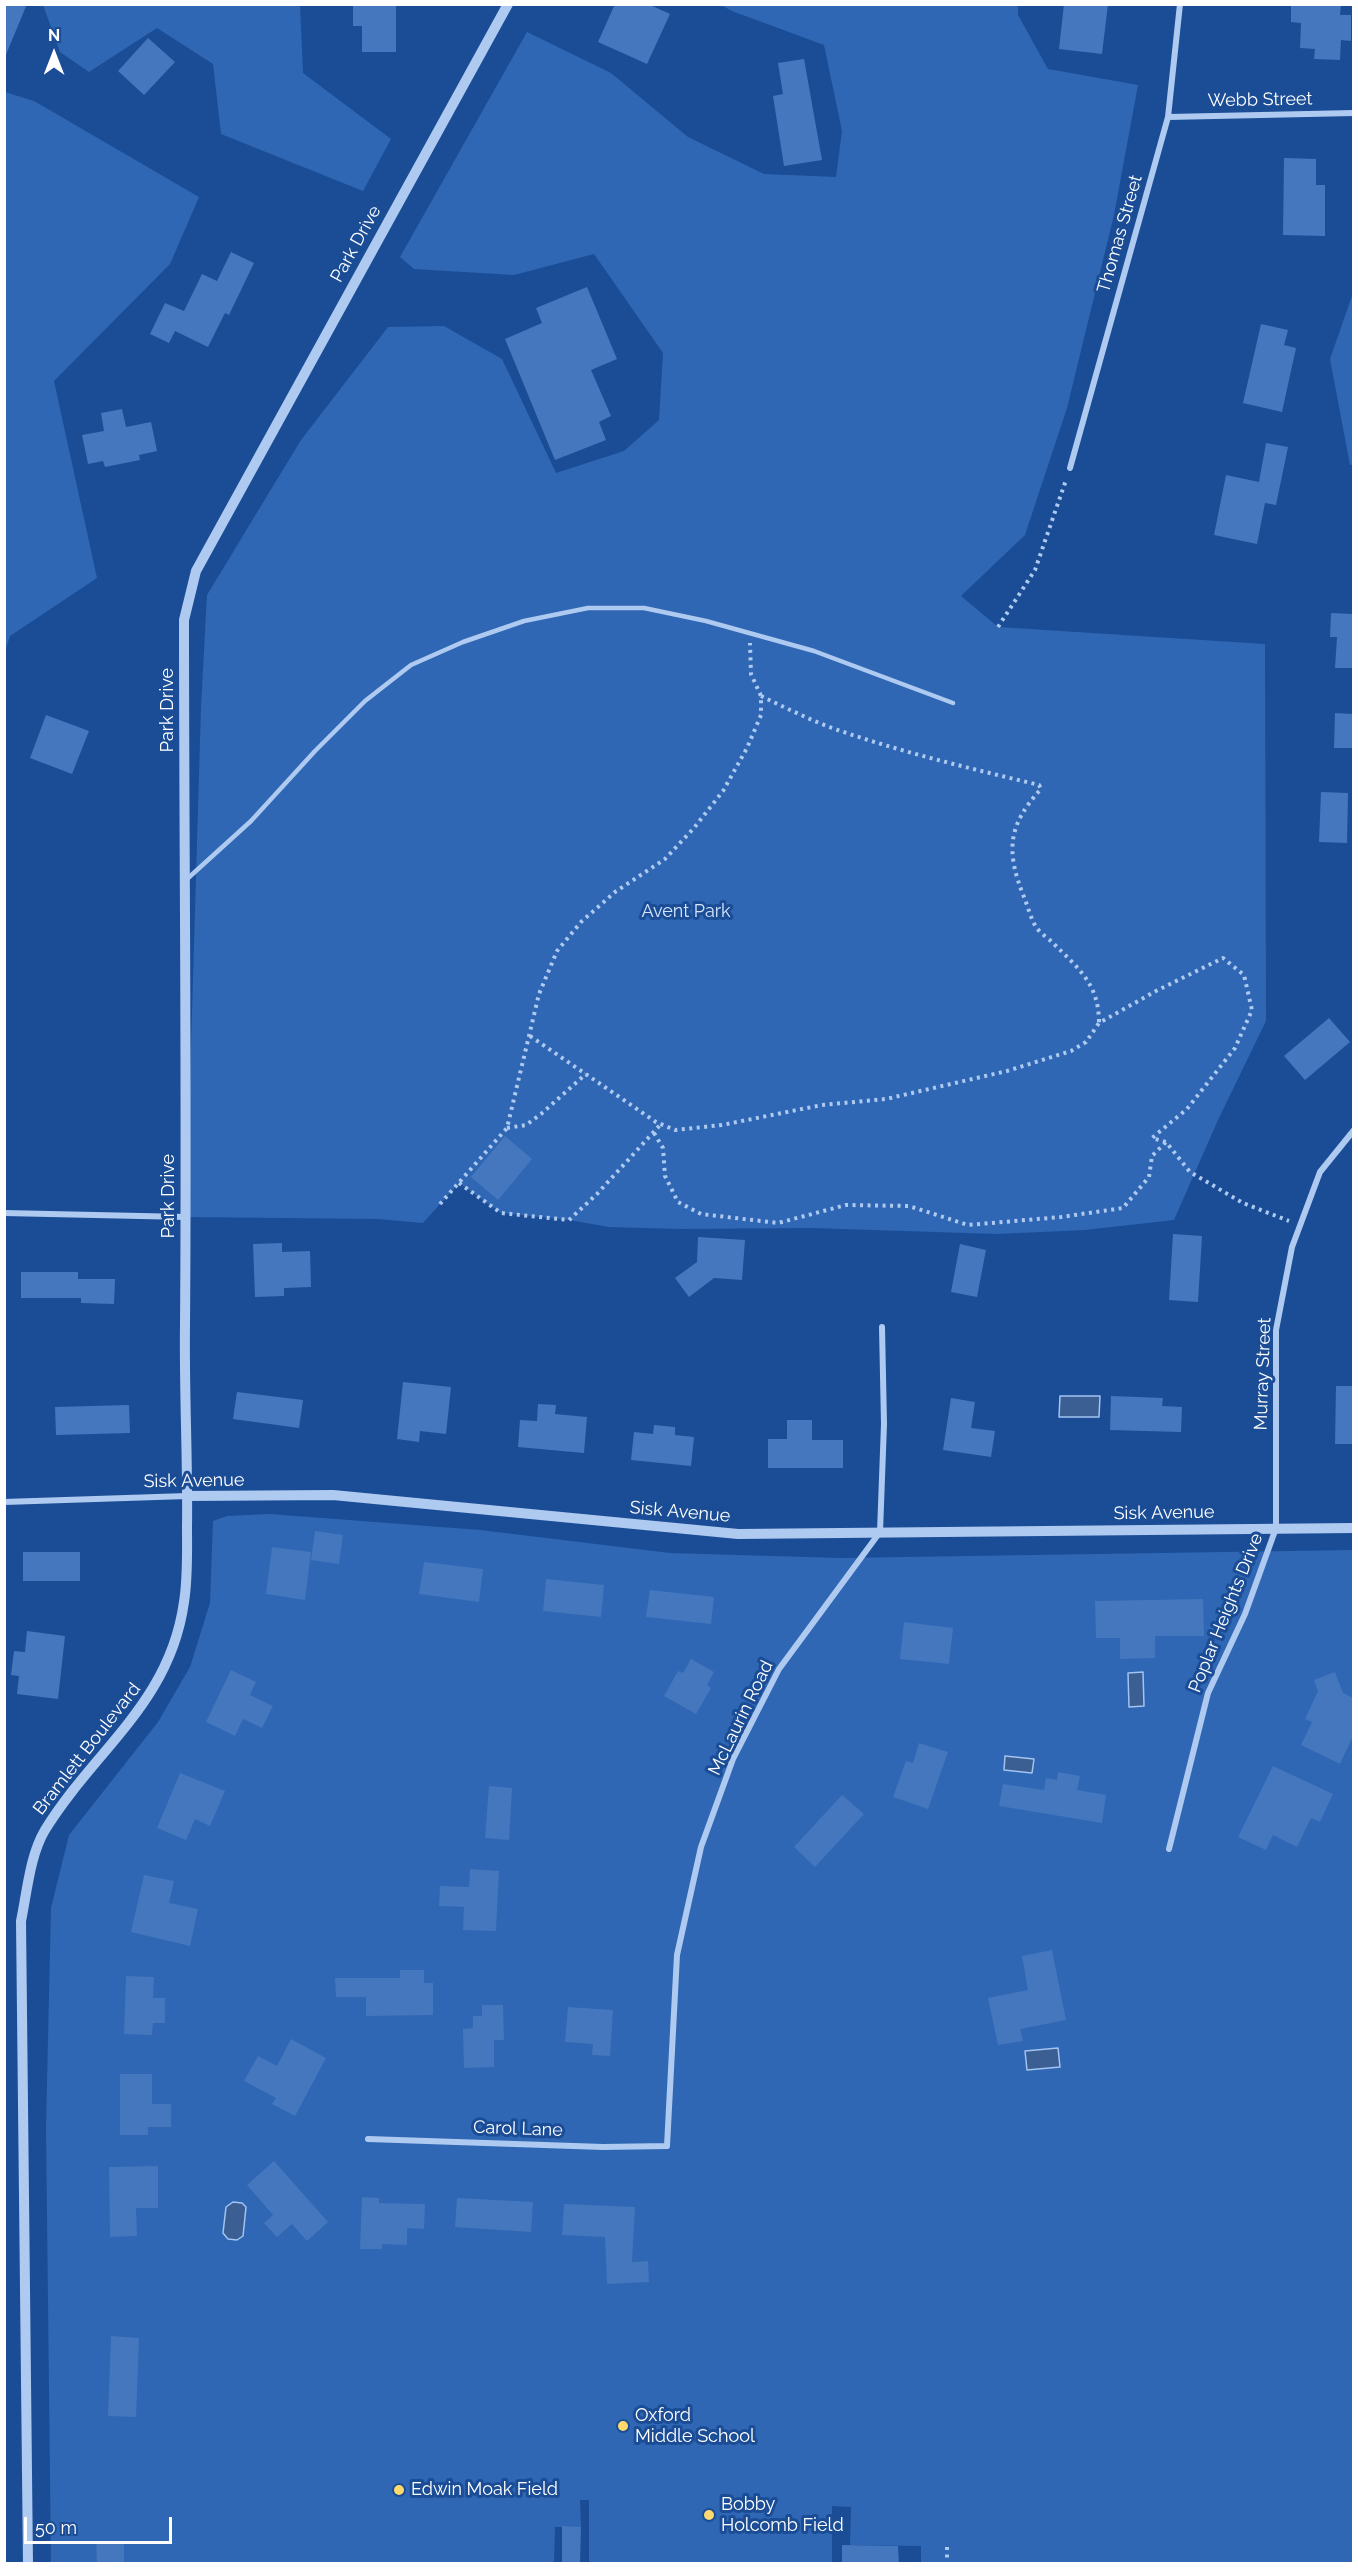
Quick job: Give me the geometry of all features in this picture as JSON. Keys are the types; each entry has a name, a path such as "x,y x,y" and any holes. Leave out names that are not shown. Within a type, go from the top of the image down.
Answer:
{"street":[{"name":"Park Drive","path":"188,1496 184,1366 186,880 184,620 196,572 508,4"},
{"name":"Thomas Street","path":"1070,468 1168,117 1180,4"},
{"name":"Webb Street","path":"1168,117 1353,113"},
{"name":"Murray Street","path":"1276,1528 1276,1330 1292,1247 1320,1172 1353,1130"},
{"path":"4,1213 186,1217"},
{"path":"880,1532 884,1424 882,1328"},
{"name":"Sisk Avenue","path":"4,1502 188,1496 333,1496 738,1534 1353,1528"},
{"name":"Bramlett Boulevard","path":"28,2564 21,1921 38,1844 45,1831 71,1793 120,1737 150,1695 172,1652 184,1603 188,1496"},
{"name":"Poplar Heights Drive","path":"1169,1849 1208,1693 1245,1614 1276,1528"},
{"name":"McLaurin Road","path":"667,2146 677,1956 701,1847 733,1759 779,1669 880,1532"},
{"name":"Carol Lane","path":"368,2139 603,2147 667,2146"}],"lane":[{"path":"186,880 251,821 315,751 365,701 411,665 463,642 524,621 588,608 644,608 706,621 814,651 953,703"}],"path":[{"path":"998,627 1035,570 1070,468"},
{"path":"440,1204 507,1128 539,994 557,951 581,922 615,892 665,859 694,828 723,791 747,748 760,715 760,696 751,674 750,633"},
{"path":"760,696 830,727 893,748 954,766 1039,785 1041,789 1024,806 1012,835 1014,873 1036,927 1074,964 1092,987 1099,1005 1100,1023"},
{"path":"530,1036 661,1124 675,1130 722,1125 822,1106 886,1099 1007,1071 1071,1051 1086,1042 1100,1023 1156,991 1223,958 1244,975 1252,1010 1235,1048 1188,1109 1152,1138 1166,1142 1190,1172 1243,1203 1300,1225"},
{"path":"507,1128 526,1125 586,1074"},
{"path":"459,1183 501,1213 569,1220 597,1194 661,1124"},
{"path":"654,1133 663,1148 665,1176 678,1202 701,1214 778,1222 846,1205 909,1206 968,1224 1061,1217 1123,1208 1149,1177 1152,1156 1166,1142"},
{"path":"947,2547 947,2564"}],"green space":[{"path":"43,5 300,5 303,73 391,139 363,191 221,134 213,64 157,28 89,72 60,52"},
{"name":"Avent Park","path":"721,5 1018,5 1018,15 1048,69 1138,85 1114,215 1067,408 1025,535 961,596 998,627 1265,644 1266,1021 1218,1120 1174,1220 1085,1230 997,1234 811,1228 609,1227 501,1213 459,1183 423,1223 378,1219 186,1217 201,707 207,595 301,440 388,327 444,326 502,359 556,473 624,451 659,420 663,353 594,254 514,275 414,269 400,257 527,32 611,73 688,137 764,174 836,177 842,131 824,45"},
{"path":"5,92 34,101 199,197 170,264 54,381 97,578 10,636 5,651"},
{"path":"1353,293 1354,464 1350,465 1330,359"},
{"path":"270,1514 480,1530 670,1553 840,1558 1353,1550 1353,2563 921,2563 921,2546 850,2545 851,2507 832,2506 832,2563 589,2563 589,2500 580,2500 581,2527 555,2527 554,2563 51,2564 46,2127 51,1908 69,1835 158,1722 190,1667 210,1603 213,1521 227,1516"}],"shaded area":[{"path":"1060,1396 1100,1396 1099,1417 1059,1417"},
{"path":"1143,1672 1144,1706 1129,1707 1128,1673"},
{"path":"1005,1756 1034,1759 1032,1773 1004,1770"},
{"path":"1058,2048 1060,2067 1027,2070 1025,2051"},
{"path":"233,2202 242,2203 246,2207 243,2236 237,2240 228,2239 223,2233 226,2207"}],"building":[{"path":"4,4 27,4 5,57 4,57"},
{"path":"353,4 396,4 396,52 362,52 362,26 353,26"},
{"path":"615,4 648,4 670,14 647,64 598,42"},
{"path":"1064,4 1108,4 1102,54 1059,49"},
{"path":"1341,4 1340,15 1351,15 1351,41 1341,40 1340,60 1314,59 1315,49 1300,48 1301,23 1291,22 1291,5"},
{"path":"148,38 175,62 144,95 118,71"},
{"path":"804,59 822,160 784,166 773,96 783,94 778,63"},
{"path":"1284,158 1316,159 1316,185 1325,185 1325,236 1283,235"},
{"path":"231,252 254,263 229,315 225,313 208,347 175,331 169,343 150,334 165,303 184,311 202,274 217,281"},
{"path":"587,287 617,359 591,370 611,416 599,422 606,440 555,460 505,339 542,323 536,308"},
{"path":"1261,324 1288,330 1284,345 1296,348 1282,412 1243,403"},
{"path":"122,409 126,427 151,422 157,451 139,455 140,460 105,467 103,461 88,464 82,435 104,431 101,413"},
{"path":"1266,443 1288,447 1276,505 1265,503 1257,544 1214,535 1226,475 1259,482"},
{"path":"1331,613 1353,614 1353,668 1335,668 1337,637 1330,637"},
{"path":"1335,713 1353,714 1353,748 1334,748"},
{"path":"46,715 89,731 72,774 30,758"},
{"path":"1321,792 1348,793 1347,843 1319,842"},
{"path":"1329,1018 1350,1042 1305,1080 1284,1056"},
{"path":"505,1136 532,1159 498,1200 471,1177"},
{"path":"1173,1234 1202,1236 1198,1302 1169,1300"},
{"path":"698,1237 745,1240 742,1280 714,1278 689,1297 675,1278 697,1262"},
{"path":"282,1243 282,1252 310,1251 311,1287 284,1288 284,1296 255,1297 253,1244"},
{"path":"960,1244 986,1250 977,1297 951,1292"},
{"path":"21,1272 78,1272 78,1279 115,1279 114,1304 81,1303 81,1298 21,1298"},
{"path":"403,1382 451,1387 446,1434 420,1431 419,1442 397,1439"},
{"path":"1336,1386 1353,1386 1353,1444 1335,1444"},
{"path":"237,1392 303,1400 299,1428 233,1419"},
{"path":"1111,1396 1163,1398 1162,1406 1182,1407 1181,1432 1110,1430"},
{"path":"951,1398 975,1402 971,1428 995,1431 991,1457 943,1450"},
{"path":"538,1404 556,1405 555,1414 587,1417 584,1453 518,1447 520,1420 537,1421"},
{"path":"129,1405 130,1433 56,1435 55,1407"},
{"path":"787,1420 812,1420 812,1440 843,1440 843,1468 768,1468 768,1439 787,1439"},
{"path":"654,1425 675,1427 675,1435 694,1437 691,1466 631,1460 634,1432 653,1434"},
{"path":"315,1531 343,1535 339,1564 311,1560"},
{"path":"272,1547 311,1552 305,1600 266,1594"},
{"path":"23,1552 80,1552 80,1581 23,1581"},
{"path":"424,1562 483,1569 479,1602 419,1594"},
{"path":"546,1579 604,1585 601,1617 543,1611"},
{"path":"650,1590 714,1597 711,1624 646,1617"},
{"path":"1203,1599 1204,1636 1155,1636 1155,1658 1120,1659 1120,1638 1096,1638 1095,1601"},
{"path":"904,1622 953,1628 949,1664 900,1659"},
{"path":"27,1631 65,1636 58,1699 17,1694 19,1676 11,1675 14,1651 25,1652"},
{"path":"691,1659 714,1672 707,1685 711,1688 696,1714 664,1696 678,1671 683,1673"},
{"path":"231,1670 256,1682 250,1695 273,1706 262,1728 243,1719 235,1736 206,1722"},
{"path":"1335,1672 1343,1693 1353,1698 1353,1736 1340,1764 1301,1745 1312,1722 1305,1719 1318,1691 1314,1680"},
{"path":"919,1743 948,1752 928,1809 893,1797 906,1761 913,1763"},
{"path":"1273,1766 1333,1794 1320,1822 1311,1818 1297,1847 1273,1835 1266,1850 1238,1837"},
{"path":"1058,1772 1080,1776 1077,1790 1106,1795 1102,1823 999,1806 1003,1784 1044,1790 1046,1778 1057,1780"},
{"path":"180,1773 225,1791 210,1826 195,1819 186,1840 157,1828"},
{"path":"489,1786 512,1788 509,1840 485,1838"},
{"path":"842,1795 864,1814 815,1867 794,1847"},
{"path":"470,1869 499,1871 496,1931 463,1930 464,1907 439,1906 440,1886 469,1887"},
{"path":"144,1875 174,1881 169,1903 198,1909 190,1946 131,1932"},
{"path":"1052,1950 1066,2020 1020,2029 1023,2041 998,2045 988,1998 1028,1990 1022,1956"},
{"path":"400,1970 424,1970 424,1983 433,1983 433,2015 366,2016 366,1997 336,1997 335,1978 400,1978"},
{"path":"126,1976 154,1977 153,1998 165,1998 165,2023 153,2023 152,2035 124,2034"},
{"path":"482,2005 503,2005 504,2040 494,2040 494,2067 464,2068 463,2029 473,2028 473,2016 482,2016"},
{"path":"568,2007 613,2010 610,2056 592,2055 593,2044 565,2042"},
{"path":"291,2039 326,2058 295,2116 272,2104 276,2098 244,2081 258,2056 277,2066"},
{"path":"120,2074 152,2074 152,2104 171,2104 171,2127 148,2127 148,2135 120,2135"},
{"path":"274,2161 328,2222 307,2241 292,2224 277,2237 264,2223 273,2215 247,2185"},
{"path":"158,2166 158,2208 136,2208 137,2236 110,2237 109,2167"},
{"path":"362,2197 379,2198 379,2203 425,2204 424,2229 407,2228 407,2245 382,2244 382,2249 360,2249"},
{"path":"457,2198 533,2202 531,2232 455,2227"},
{"path":"564,2204 635,2207 632,2262 648,2261 649,2282 607,2284 605,2237 562,2235"},
{"path":"111,2336 139,2338 136,2417 108,2416"},
{"path":"562,2526 581,2527 580,2564 562,2564"},
{"path":"96,2541 124,2541 124,2564 97,2564"},
{"path":"842,2545 898,2546 899,2564 842,2564"}],"place":[{"name":"Oxford Middle School","path":"623,2426"},
{"name":"Edwin Moak Field","path":"399,2490"},
{"name":"Bobby Holcomb Field","path":"709,2515"}]}
